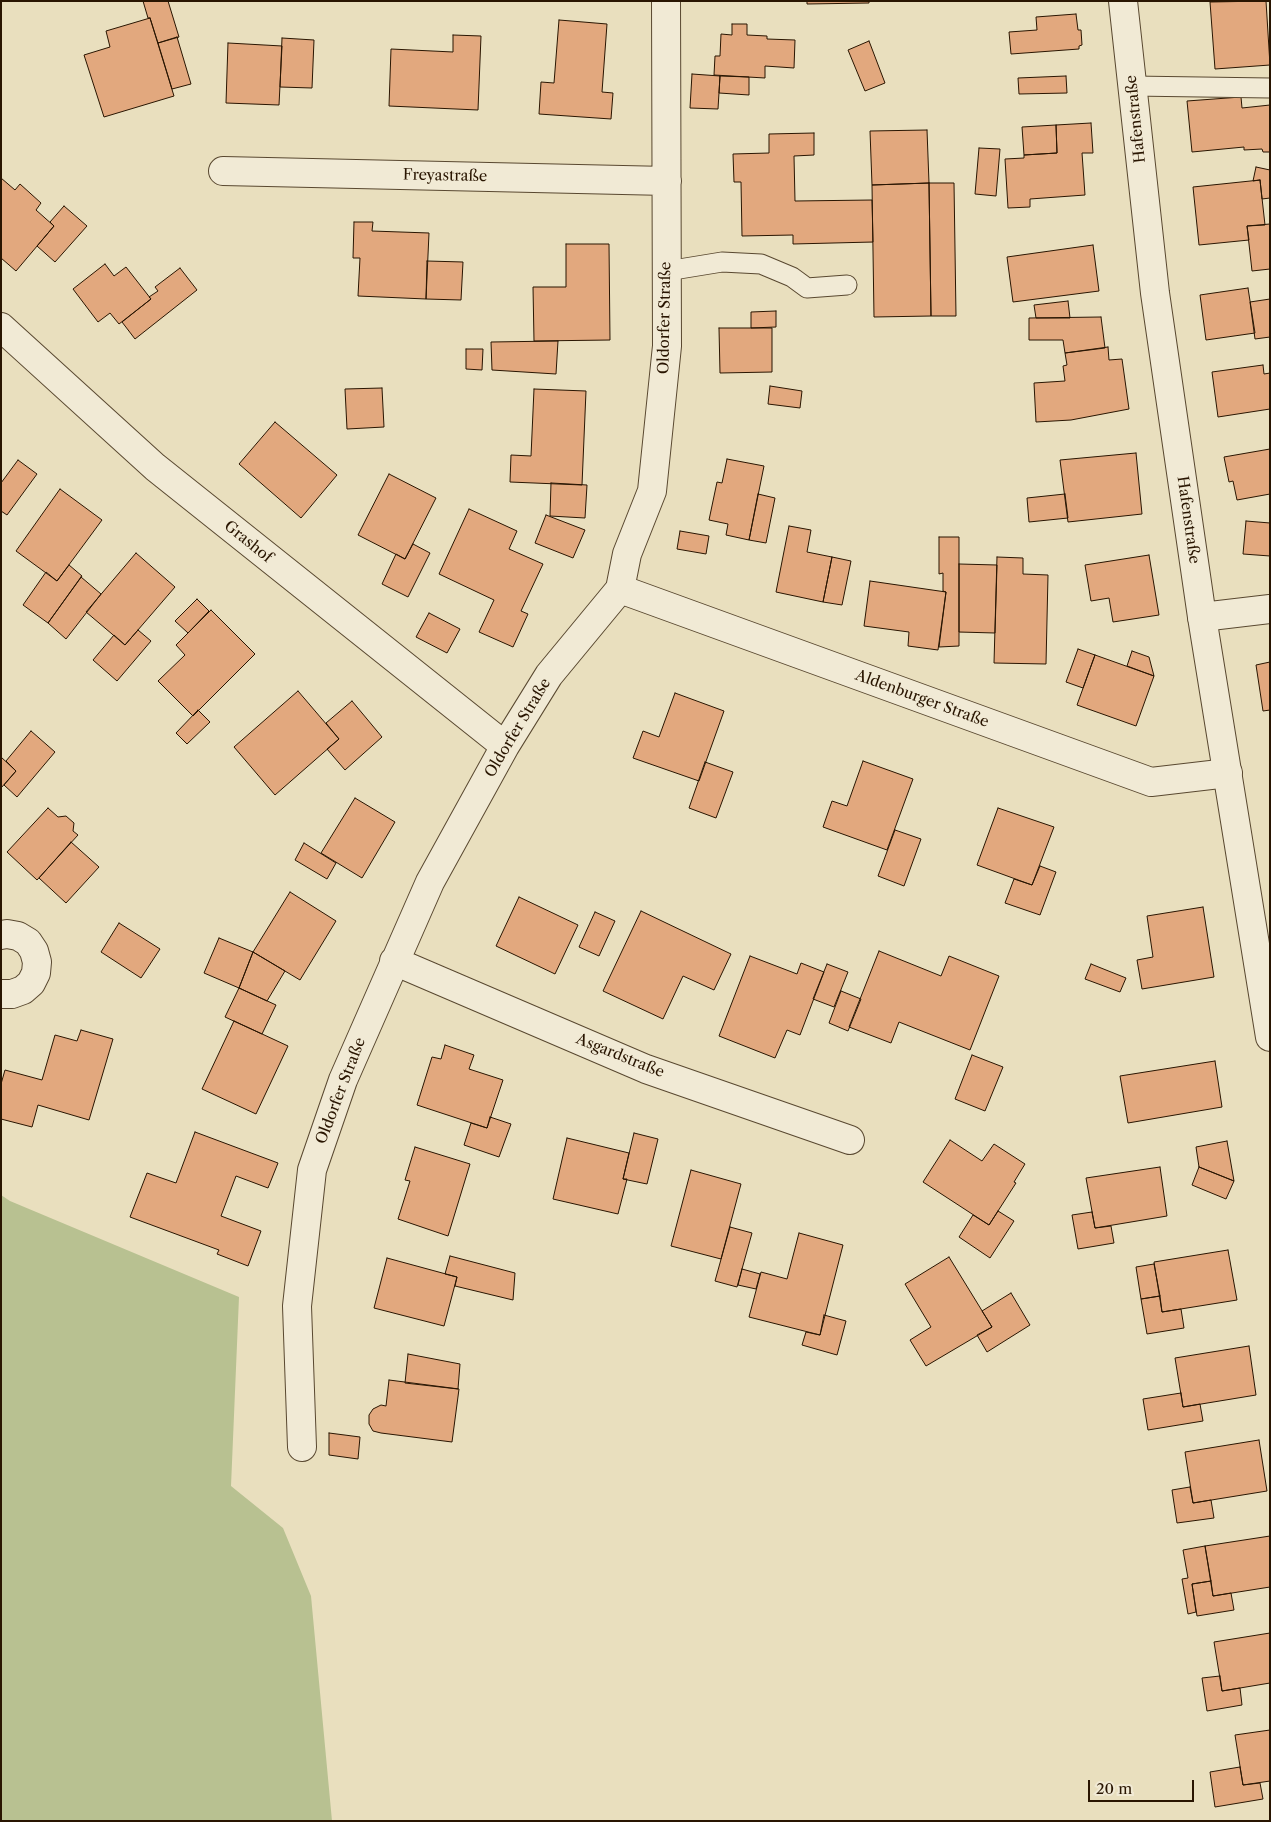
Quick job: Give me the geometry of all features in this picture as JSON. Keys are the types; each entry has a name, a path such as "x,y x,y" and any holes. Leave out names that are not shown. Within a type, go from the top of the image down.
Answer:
{"street":[{"name":"Oldorfer Straße","path":"302,1446 297,1306 312,1170 342,1080 430,882 505,746 549,675 620,589 627,554 652,491 667,346 666,1"},
{"name":"Hafenstraße","path":"1123,1 1155,293 1202,617 1270,1037"},
{"name":"Freyastraße","path":"223,171 666,181"},
{"name":"Grashof","path":"1,326 154,467 505,746"},
{"name":"Aldenburger Straße","path":"620,589 1151,782 1228,773"},
{"path":"1202,617 1270,609"},
{"path":"1,935 18,936 28,942 34,951 37,962 36,973 31,983 22,990 12,994 1,994"},
{"name":"Asgardstraße","path":"394,961 646,1069 850,1140"}],"lane":[{"path":"1132,86 1270,88"},
{"path":"667,271 722,262 761,264 792,277 807,288 847,285"}],"green space":[{"path":"1,1195 10,1201 239,1297 231,1486 283,1528 311,1596 332,1821 1,1821"}],"building":[{"path":"143,1 168,1 179,37 158,43"},
{"path":"807,1 869,1 869,3 807,4"},
{"path":"1266,1 1270,65 1215,69 1210,2"},
{"path":"1076,14 1078,30 1081,30 1082,45 1079,46 1079,49 1011,54 1009,32 1037,30 1036,17"},
{"path":"150,18 174,96 104,117 84,55 110,47 106,31"},
{"path":"559,20 607,24 602,92 613,93 611,119 539,114 541,82 554,83"},
{"path":"732,24 747,24 747,35 767,36 767,39 795,40 794,68 765,66 765,78 714,75 715,56 720,56 721,34 732,35"},
{"path":"453,35 481,36 478,110 389,106 391,49 453,52"},
{"path":"177,37 191,84 172,89 158,43"},
{"path":"282,38 314,40 312,88 280,87"},
{"path":"869,41 885,83 865,91 848,50"},
{"path":"228,43 282,46 279,105 226,103"},
{"path":"692,74 720,76 718,109 690,108"},
{"path":"720,76 749,77 749,95 719,93"},
{"path":"1066,76 1067,93 1019,94 1018,78"},
{"path":"1241,97 1242,108 1270,105 1270,152 1263,152 1262,149 1244,150 1244,147 1192,152 1187,101"},
{"path":"1091,123 1093,153 1082,153 1085,195 1030,199 1030,207 1008,208 1005,159 1024,158 1024,155 1057,153 1056,125"},
{"path":"1056,125 1057,153 1024,155 1022,127"},
{"path":"927,130 929,183 872,185 870,131"},
{"path":"814,133 814,155 794,156 795,201 872,200 873,242 793,244 793,235 742,236 741,182 734,182 733,154 769,153 769,134"},
{"path":"979,148 1000,149 996,196 975,194"},
{"path":"1256,167 1270,170 1270,198 1262,199 1260,180 1253,181"},
{"path":"1,178 15,190 20,184 41,203 36,210 54,226 16,271 1,258"},
{"path":"1260,180 1265,225 1247,226 1249,240 1199,245 1193,187"},
{"path":"929,183 954,183 956,316 931,316"},
{"path":"929,183 931,316 874,317 872,185"},
{"path":"64,206 87,226 55,262 37,246 54,226 50,222"},
{"path":"354,222 373,222 372,231 429,233 426,299 358,296 360,258 353,258"},
{"path":"1270,224 1270,269 1252,271 1247,226"},
{"path":"566,244 609,244 610,340 534,341 533,287 566,287"},
{"path":"1093,245 1099,291 1013,302 1007,257"},
{"path":"427,261 463,262 461,300 426,299"},
{"path":"105,264 114,276 126,267 151,299 119,324 110,313 98,322 73,289"},
{"path":"180,268 197,290 135,339 122,322 151,299 149,297 158,291 155,287"},
{"path":"1248,288 1255,333 1206,340 1200,295"},
{"path":"1270,299 1270,337 1255,339 1250,302"},
{"path":"1068,301 1070,318 1036,318 1034,305"},
{"path":"776,311 776,327 751,328 751,312"},
{"path":"1101,317 1105,348 1065,353 1063,340 1029,340 1029,318"},
{"path":"719,328 772,328 772,372 720,373"},
{"path":"558,341 556,374 492,370 491,342"},
{"path":"1108,347 1109,360 1122,359 1129,409 1071,420 1036,422 1034,383 1065,381 1063,366 1067,365 1065,353"},
{"path":"466,349 483,349 482,370 466,369"},
{"path":"1263,365 1264,374 1270,373 1270,409 1218,417 1212,372"},
{"path":"770,386 802,391 800,408 768,404"},
{"path":"382,388 384,427 347,429 345,389"},
{"path":"534,389 586,391 582,485 510,482 511,455 531,456"},
{"path":"275,422 337,475 301,518 239,464"},
{"path":"1270,449 1270,494 1237,500 1233,481 1229,482 1224,457"},
{"path":"1136,453 1142,514 1068,522 1060,460"},
{"path":"727,459 764,466 749,540 726,535 728,524 709,520 717,482 722,483"},
{"path":"18,460 37,474 7,515 1,511 1,483"},
{"path":"389,474 436,498 405,559 358,535"},
{"path":"551,483 587,485 585,518 550,516"},
{"path":"60,489 102,520 57,581 16,551"},
{"path":"758,494 775,498 766,543 749,540"},
{"path":"1065,494 1068,518 1029,522 1027,498"},
{"path":"469,509 517,531 509,549 543,564 521,611 528,614 513,647 479,632 494,600 439,574"},
{"path":"546,515 585,530 573,558 535,543"},
{"path":"1246,521 1270,523 1270,556 1243,554"},
{"path":"789,526 811,530 807,552 832,557 823,602 776,592"},
{"path":"680,531 709,536 706,554 677,549"},
{"path":"939,537 959,537 959,646 939,647 946,592 943,591 943,573 939,574"},
{"path":"413,544 430,553 408,597 382,584 396,554 405,559"},
{"path":"136,553 175,587 125,645 86,612"},
{"path":"1149,555 1159,615 1113,622 1109,598 1091,601 1085,565"},
{"path":"832,557 851,561 842,605 823,602"},
{"path":"997,557 1023,558 1023,574 1048,575 1046,664 994,663"},
{"path":"959,564 997,565 995,633 959,632"},
{"path":"69,565 82,576 48,623 23,605 46,572 57,581"},
{"path":"81,577 101,594 66,639 48,623"},
{"path":"870,581 946,592 938,650 908,646 909,632 864,626"},
{"path":"197,599 209,611 188,633 175,621"},
{"path":"211,610 255,654 193,716 158,681 185,655 176,645"},
{"path":"429,613 460,629 447,653 416,637"},
{"path":"138,630 151,641 117,681 93,660 114,635 125,645"},
{"path":"1078,649 1095,655 1083,688 1066,682"},
{"path":"1132,651 1149,657 1154,676 1127,666"},
{"path":"1095,655 1154,676 1136,726 1077,705"},
{"path":"1270,662 1270,710 1263,711 1256,665"},
{"path":"298,691 339,739 275,795 234,747"},
{"path":"675,693 724,711 699,781 633,758 643,731 659,737"},
{"path":"352,701 382,737 345,770 327,749 339,739 326,723"},
{"path":"198,710 210,722 187,744 176,733"},
{"path":"31,731 55,752 17,797 4,785 16,771 6,761"},
{"path":"1,757 16,771 1,788"},
{"path":"863,761 913,779 887,850 823,827 832,801 847,806"},
{"path":"705,762 733,772 716,818 689,808"},
{"path":"355,798 395,822 362,878 321,853"},
{"path":"48,808 58,817 66,816 74,823 73,831 78,835 37,880 7,852"},
{"path":"998,808 1054,827 1032,885 977,865"},
{"path":"895,830 921,839 904,886 878,876"},
{"path":"71,842 99,867 66,903 39,878"},
{"path":"304,843 336,863 327,879 295,860"},
{"path":"1040,866 1056,872 1040,915 1005,903 1014,879 1032,885"},
{"path":"290,892 336,921 300,980 253,952"},
{"path":"519,897 578,925 555,974 496,946"},
{"path":"1203,907 1214,977 1142,989 1137,960 1153,957 1147,916"},
{"path":"641,911 731,954 714,990 683,976 663,1019 603,991"},
{"path":"595,912 615,921 599,956 579,947"},
{"path":"119,923 160,949 141,978 101,952"},
{"path":"219,938 253,952 239,988 204,973"},
{"path":"879,951 941,976 949,956 999,976 970,1050 899,1022 891,1043 849,1027"},
{"path":"253,952 285,971 267,1001 239,988"},
{"path":"750,956 797,974 801,963 824,972 800,1035 787,1030 775,1058 719,1036"},
{"path":"827,964 848,972 834,1007 813,999"},
{"path":"1091,964 1126,978 1120,992 1085,979"},
{"path":"239,988 276,1005 262,1034 225,1017"},
{"path":"841,991 861,999 848,1031 829,1023"},
{"path":"234,1021 288,1046 256,1114 202,1089"},
{"path":"81,1030 113,1039 89,1120 38,1105 32,1127 1,1119 1,1084 5,1070 42,1080 55,1035 77,1041"},
{"path":"445,1045 474,1055 469,1069 503,1080 487,1128 417,1105 432,1057 441,1059"},
{"path":"972,1055 1003,1067 985,1111 955,1099"},
{"path":"1215,1061 1222,1107 1128,1123 1120,1076"},
{"path":"490,1117 511,1124 499,1157 464,1145 471,1123 487,1128"},
{"path":"195,1132 278,1163 268,1188 236,1176 221,1216 261,1231 248,1266 217,1254 219,1250 130,1217 147,1173 176,1183"},
{"path":"634,1133 658,1139 647,1184 623,1179"},
{"path":"567,1138 629,1153 623,1179 627,1179 618,1214 553,1199"},
{"path":"950,1140 982,1161 994,1144 1025,1164 1014,1182 1016,1183 989,1225 923,1182"},
{"path":"1227,1141 1234,1181 1199,1167 1196,1147"},
{"path":"415,1147 470,1164 448,1236 398,1219 410,1181 405,1180"},
{"path":"1160,1167 1167,1216 1095,1228 1086,1178"},
{"path":"1199,1167 1234,1181 1226,1199 1192,1185"},
{"path":"691,1170 741,1184 721,1259 671,1246"},
{"path":"998,1211 1014,1221 990,1258 959,1237 973,1215 989,1225"},
{"path":"1092,1212 1095,1228 1111,1226 1114,1243 1078,1249 1072,1215"},
{"path":"730,1227 752,1233 737,1287 715,1281"},
{"path":"799,1233 843,1245 820,1335 749,1317 761,1272 787,1279"},
{"path":"1228,1250 1237,1300 1162,1312 1154,1262"},
{"path":"450,1256 515,1273 513,1300 455,1286 457,1277 445,1274"},
{"path":"949,1257 992,1327 926,1366 910,1340 931,1327 905,1284"},
{"path":"387,1258 457,1277 444,1326 374,1308"},
{"path":"1154,1264 1160,1296 1141,1299 1136,1267"},
{"path":"742,1269 760,1274 756,1289 738,1285"},
{"path":"1011,1293 1030,1325 987,1352 977,1335 992,1327 982,1311"},
{"path":"1160,1296 1162,1312 1181,1309 1184,1328 1147,1334 1141,1299"},
{"path":"824,1315 846,1321 837,1355 802,1345 806,1332 820,1335"},
{"path":"1249,1346 1256,1395 1183,1407 1175,1358"},
{"path":"408,1354 460,1364 458,1389 405,1383"},
{"path":"389,1380 459,1389 452,1442 373,1431 369,1424 369,1415 373,1409 381,1405 386,1406"},
{"path":"1181,1393 1183,1407 1200,1404 1203,1421 1148,1430 1143,1399"},
{"path":"329,1433 360,1437 358,1459 329,1455"},
{"path":"1259,1440 1267,1491 1193,1503 1185,1452"},
{"path":"1190,1487 1193,1503 1211,1500 1214,1518 1177,1523 1172,1490"},
{"path":"1270,1536 1270,1587 1213,1596 1205,1546"},
{"path":"1205,1546 1211,1581 1192,1584 1196,1612 1188,1614 1182,1579 1188,1578 1183,1550"},
{"path":"1211,1581 1213,1596 1231,1593 1234,1610 1197,1616 1192,1584"},
{"path":"1270,1633 1270,1683 1222,1691 1214,1642"},
{"path":"1220,1676 1222,1691 1240,1688 1242,1705 1207,1711 1202,1678"},
{"path":"1270,1730 1270,1781 1243,1785 1235,1735"},
{"path":"1240,1767 1243,1785 1260,1783 1263,1799 1215,1807 1210,1772"}]}
